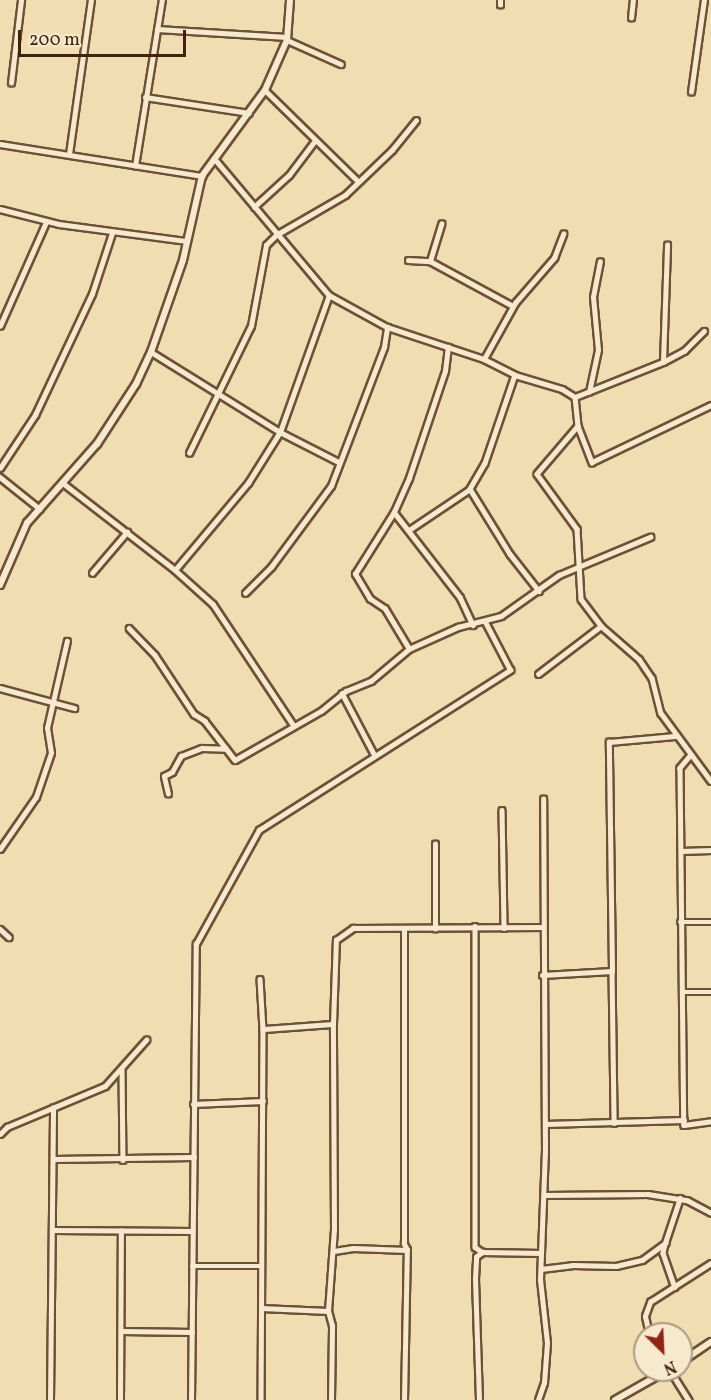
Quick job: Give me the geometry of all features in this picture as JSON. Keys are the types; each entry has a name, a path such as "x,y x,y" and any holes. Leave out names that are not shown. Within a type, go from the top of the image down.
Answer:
{"street":[{"path":"11,83 21,0"},
{"path":"69,154 91,0"},
{"path":"135,166 162,0"},
{"path":"0,585 3,571 27,523 63,483 117,416 151,352 187,241 202,176 265,90 287,39 290,0"},
{"path":"631,18 633,0"},
{"path":"692,92 704,0"},
{"path":"157,29 287,39 341,64"},
{"path":"265,90 314,142 358,181"},
{"path":"145,97 250,113"},
{"path":"189,453 221,393 251,326 264,251 276,235 345,195 392,150 403,130 416,120"},
{"path":"254,207 289,175 314,142"},
{"path":"0,144 202,176"},
{"path":"214,158 276,235 329,295 387,327 484,359 515,375 562,389 575,397"},
{"path":"0,209 46,222 112,233 187,241"},
{"path":"0,326 46,222"},
{"path":"430,261 441,224"},
{"path":"0,468 35,415 92,294 112,233"},
{"path":"484,359 513,306 554,258 563,234"},
{"path":"663,362 667,245"},
{"path":"408,260 430,261 513,306"},
{"path":"589,392 598,351 593,297 600,262"},
{"path":"175,570 248,483 280,432 329,295"},
{"path":"245,593 271,567 324,495 381,355 387,327"},
{"path":"575,397 663,362 684,351 704,331"},
{"path":"409,649 387,612 370,599 355,574 394,512 434,407 447,347"},
{"path":"151,352 221,393 280,432 339,462"},
{"path":"409,530 470,489 485,463 515,375"},
{"path":"575,397 578,426 588,456 596,462 711,405"},
{"path":"578,426 537,474 577,529 581,598 601,626 624,644 652,678 661,713 675,736 711,781"},
{"path":"0,477 40,509"},
{"path":"63,483 175,570 213,604 294,726"},
{"path":"470,489 510,554 539,591"},
{"path":"394,512 460,597 473,625"},
{"path":"92,573 127,532"},
{"path":"129,628 156,655 194,714 206,721 235,760 326,708 342,693 371,681 409,649 458,627 485,622 539,591 559,575 650,537"},
{"path":"191,1400 196,944 259,830 374,754 510,670 485,622"},
{"path":"538,674 601,626"},
{"path":"0,849 17,828 39,787 53,748 47,728 67,641"},
{"path":"0,688 54,700 74,708"},
{"path":"342,693 374,754"},
{"path":"614,1123 609,742 675,736"},
{"path":"168,794 164,776 172,772 181,756 202,748 226,750"},
{"path":"690,756 680,768 684,1125 711,1121"},
{"path":"538,1400 544,1383 547,1343 540,1269 545,1195 542,975 543,799"},
{"path":"502,810 504,928"},
{"path":"435,844 435,929"},
{"path":"681,851 711,850"},
{"path":"680,922 711,922"},
{"path":"331,1400 332,1326 328,1311 333,1251 333,957 341,933 353,928 404,930 475,926 543,927"},
{"path":"475,926 475,1247 479,1400"},
{"path":"0,929 9,938"},
{"path":"404,930 404,1244 407,1250 404,1400"},
{"path":"542,975 612,971"},
{"path":"260,979 263,1029 261,1400"},
{"path":"682,992 711,992"},
{"path":"263,1029 333,1024"},
{"path":"0,1134 7,1127 105,1086 122,1070 146,1040"},
{"path":"122,1070 123,1160"},
{"path":"193,1104 263,1101"},
{"path":"50,1400 53,1230 52,1108"},
{"path":"545,1124 684,1120"},
{"path":"53,1159 123,1160 194,1157"},
{"path":"545,1195 648,1194 680,1198 711,1213"},
{"path":"675,1287 663,1253 680,1198"},
{"path":"53,1230 192,1231"},
{"path":"120,1400 121,1231"},
{"path":"540,1269 573,1265 616,1266 642,1260 665,1243"},
{"path":"475,1247 482,1252 541,1253"},
{"path":"333,1251 353,1248 407,1250"},
{"path":"476,1257 482,1252"},
{"path":"646,1322 645,1316 650,1302 711,1263"},
{"path":"192,1266 260,1266"},
{"path":"261,1308 328,1311"},
{"path":"121,1331 192,1332"},
{"path":"693,1354 711,1342"},
{"path":"615,1400 647,1382"},
{"path":"677,1382 689,1400"}]}
